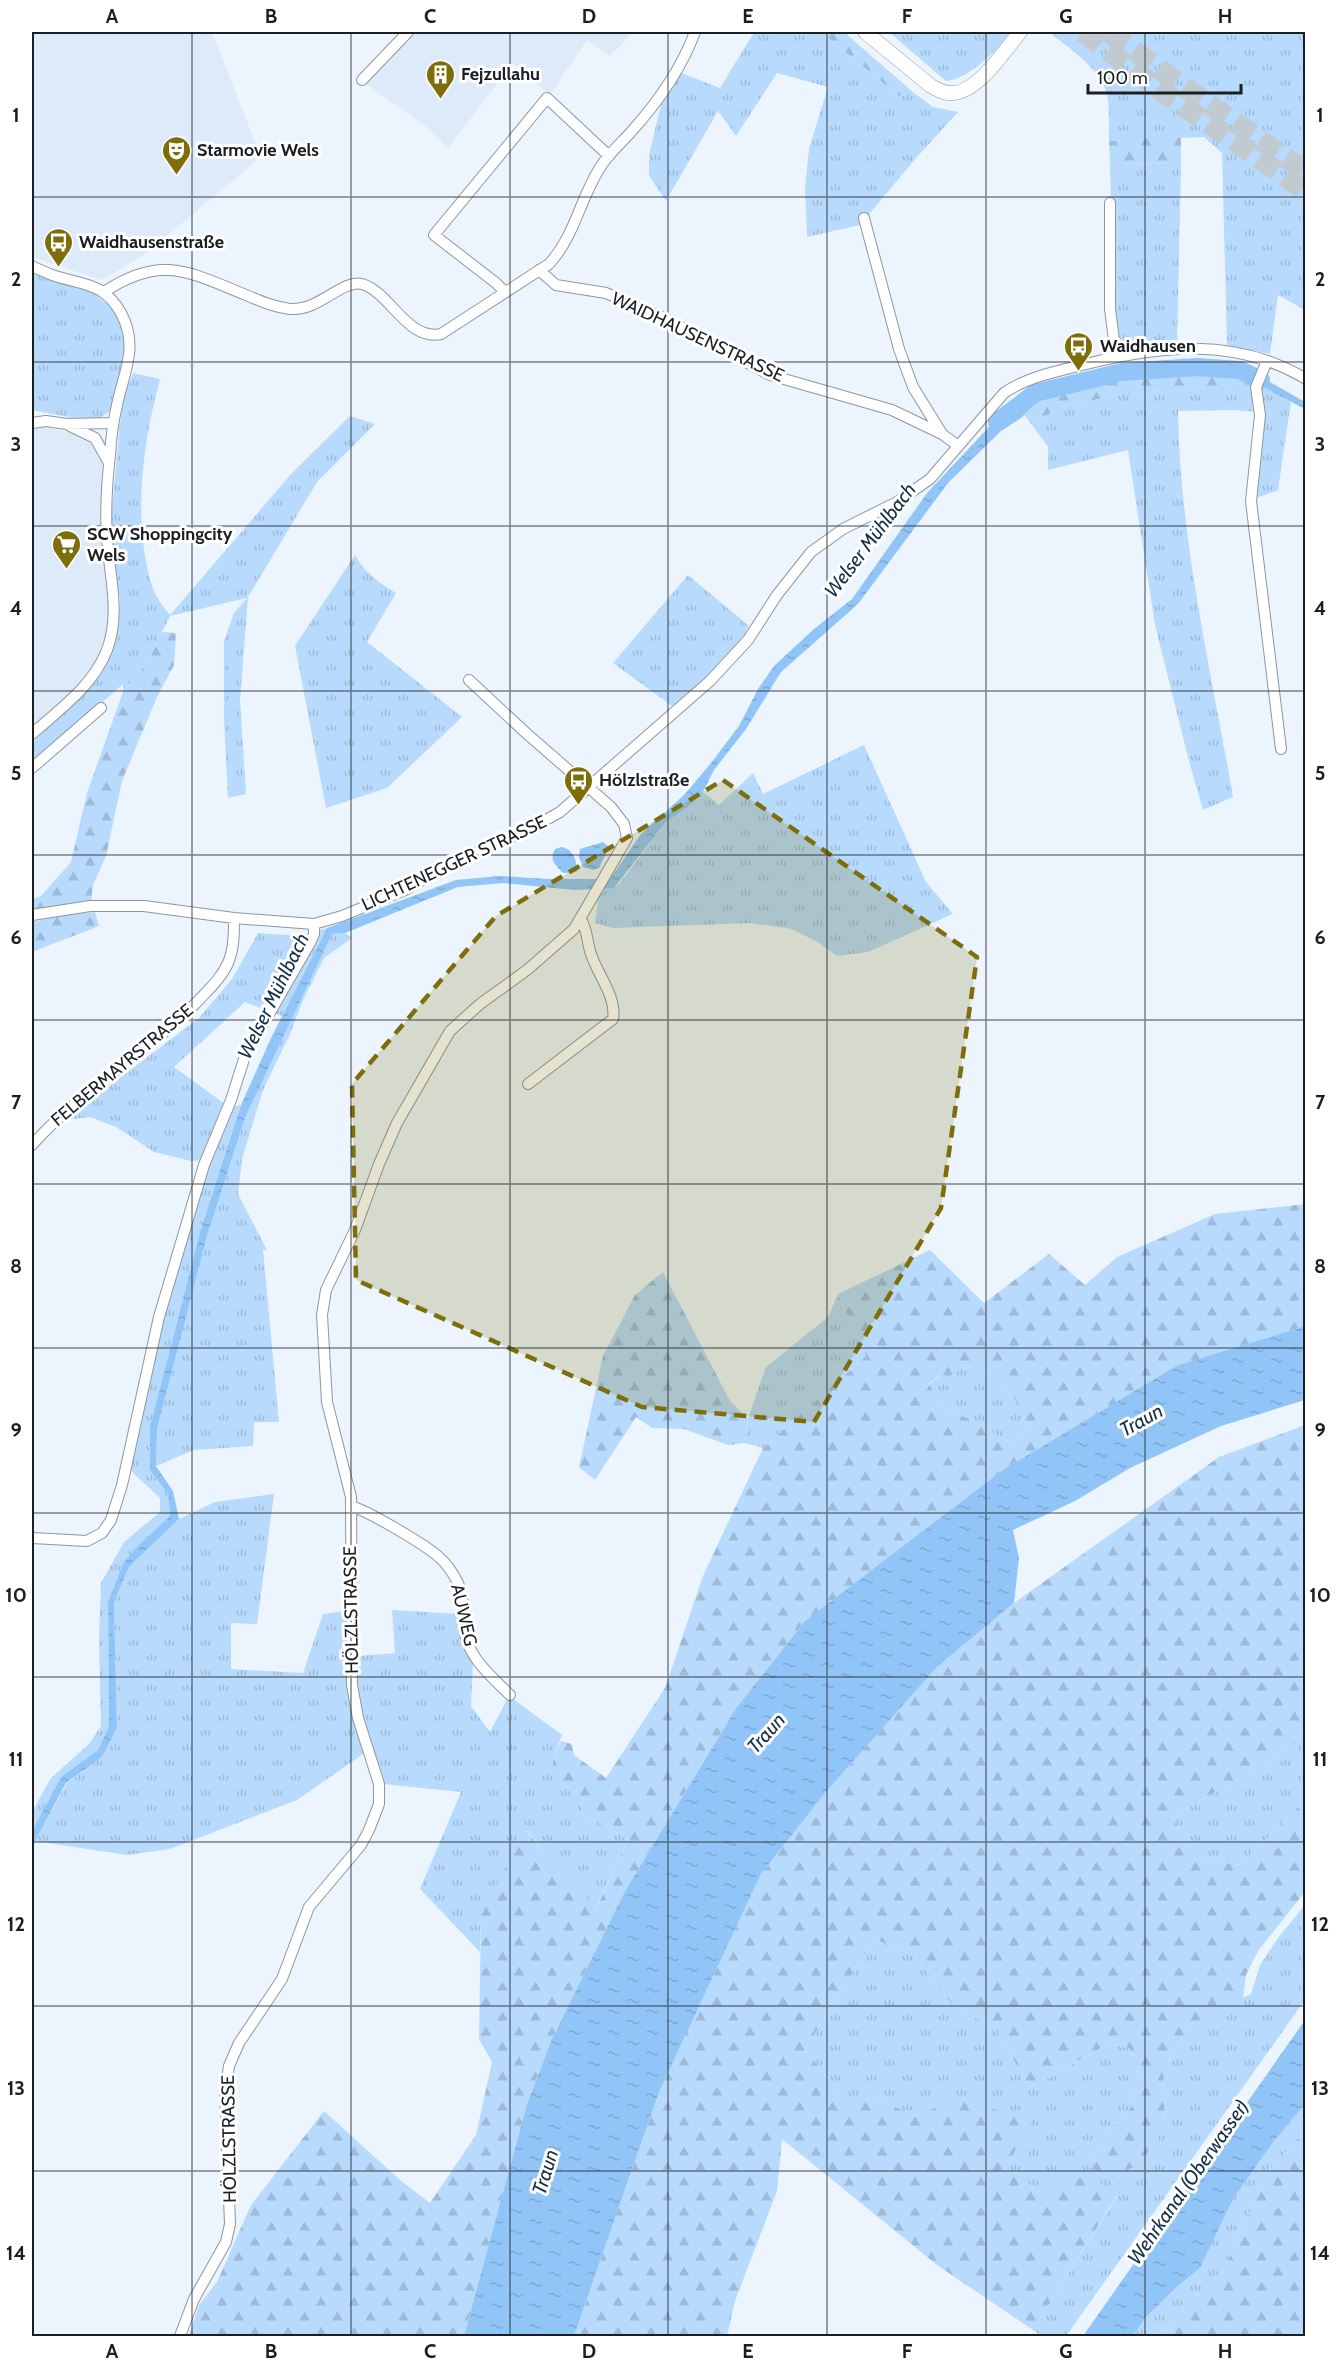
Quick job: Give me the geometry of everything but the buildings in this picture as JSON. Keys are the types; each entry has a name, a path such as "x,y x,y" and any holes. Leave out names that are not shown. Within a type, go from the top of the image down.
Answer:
{"street":[{"path":"362,80 408,32"},
{"path":"104,292 125,279 149,270 171,269 193,274 267,304 292,309 311,306 355,283 374,290 415,327 435,335 441,334 549,264 571,231 602,164 652,107 668,85 684,60 695,32"},
{"path":"865,32 931,86 943,92 955,93 969,88 981,78 1020,32"},
{"path":"504,292 496,283 434,236 547,98 609,156"},
{"path":"1110,203 1110,309 1116,356"},
{"path":"864,218 899,349 913,387 942,434"},
{"path":"32,266 52,275 90,284 104,292 120,311 131,343 129,363 112,429 109,464 106,536 115,613 107,649 94,673 79,692 32,734"},
{"name":"WAIDHAUSENSTRASSE","path":"539,270 556,285 606,293 664,318 770,375 892,410 942,434 957,446"},
{"name":"LICHTENEGGER STRASSE","path":"32,915 90,906 144,906 234,918 314,924 342,916 405,890 453,863 526,831 560,812 591,787 725,665 748,640 777,595 811,552 843,529 897,502 930,479 1004,393 1018,384 1060,370 1146,350 1220,349 1265,366 1290,370 1305,379"},
{"path":"1265,366 1256,387 1260,415 1251,501 1281,749"},
{"path":"32,414 46,421"},
{"path":"32,423 46,421 112,429"},
{"path":"67,424 95,438 109,464"},
{"path":"95,438 112,429"},
{"path":"469,680 526,734 591,787"},
{"path":"32,768 101,708"},
{"name":"HÖLZLSTRASSE","path":"180,2337 194,2298 222,2250 230,2224 225,2092 229,2066 239,2043 282,1979 309,1907 361,1845 379,1804 379,1784 358,1719 352,1685 351,1506 348,1481 333,1433 327,1402 322,1315 330,1280 355,1230 392,1132 450,1031 480,1004 564,939 581,919 627,833 618,815 591,787"},
{"name":"FELBERMAYRSTRASSE","path":"32,1145 51,1124 181,1018 216,982 230,955 234,918"},
{"path":"528,1084 613,1019 612,1003 591,953 586,927 581,919"},
{"path":"32,1538 87,1540 102,1533 111,1520 122,1485 159,1317 204,1165 231,1100 245,1056 312,940 314,924"},
{"name":"AUWEG","path":"351,1506 364,1511 430,1550 447,1566 462,1593 467,1644 477,1660 510,1695"}],"highlighted area":[{"path":"723,780 977,957 941,1208 814,1422 642,1407 356,1280 352,1084 496,916"}],"shaded area":[{"path":"32,32 212,32 261,157 145,254 102,280 32,257"},
{"path":"416,32 633,32 610,56 587,40 550,95 513,63 448,148 424,125 364,83"},
{"name":"SCW Shoppingcity Wels","path":"43,427 82,435 98,451 104,471 101,528 110,601 107,630 98,656 85,680 32,728 32,429"}],"green space":[{"path":"747,32 821,32 899,96 914,93 933,107 958,112 860,225 807,237 805,188 809,149 828,87 777,73 736,136 718,111 666,201 649,175 649,155 661,105 681,73 720,88 753,34"},
{"path":"821,32 844,32 914,93 899,96"},
{"path":"889,32 1012,32 991,55 973,70 946,81"},
{"path":"1049,32 1305,32 1305,310 1278,295 1270,354 1227,345 1222,153 1204,137 1109,141 1107,94 1101,80 1084,60"},
{"path":"1181,137 1181,164 1110,163 1109,141"},
{"path":"1110,163 1181,164 1177,346 1115,352"},
{"path":"32,273 94,293 114,310 126,339 125,362 110,411 99,419 84,420 32,410"},
{"path":"1194,371 1237,373 1235,386 1122,394 1060,407 1032,425 1024,415 1037,400 1121,377"},
{"path":"133,373 160,379 145,453 141,504 142,530 151,584 170,615 292,473 350,416 375,424 317,482 248,597 240,700 246,794 228,798 224,719 224,641 234,613 247,598 170,616 147,663 123,692 123,684 32,764 32,743 101,675 114,645 120,601 112,540 112,510 120,423 124,397"},
{"path":"1237,373 1291,401 1278,490 1251,500 1260,412 1178,411 1180,460 1190,557 1233,797 1203,810 1155,625 1128,450 1048,470 1048,447 1032,425 1060,407 1122,394 1234,386"},
{"path":"355,555 372,577 396,593 367,642 462,717 387,788 326,808 295,646"},
{"path":"688,575 749,626 731,657 672,706 613,663"},
{"path":"162,632 176,633 174,665 157,697 122,781 106,856 93,885 91,903 32,914 32,899 41,896 71,862 87,793 123,692 147,663"},
{"path":"864,745 926,882 953,914 868,952 837,956 819,943 792,929 751,923 613,928 595,923 600,888 614,888 620,883 665,823 693,803 703,792 719,805 753,773 763,794"},
{"path":"95,912 99,926 32,952 32,922 69,914"},
{"path":"327,928 282,1016 245,1002 174,1067 229,1107 241,1105 200,1232 168,1357 150,1470 168,1494 170,1516 142,1542 108,1602 109,1726 98,1750 61,1777 32,1831 32,1812 51,1778 89,1744 101,1726 99,1638 101,1583 124,1542 160,1512 160,1498 129,1469 160,1328 211,1159 191,1161 154,1152 116,1127 90,1117 64,1120 199,1018 232,979 258,933 300,936"},
{"path":"345,933 352,938 324,958 303,1000 290,1034 263,1090 242,1159 238,1194 267,1250 263,1250 279,1422 254,1422 253,1446 194,1450 156,1466 157,1429 207,1236 245,1118 332,934"},
{"path":"1305,1204 1305,1326 1178,1365 805,1621 737,1707 625,1891 552,2039 527,2104 464,2336 189,2336 199,2305 217,2282 251,2205 324,2111 400,2180 430,2203 476,2135 492,2062 479,2039 481,1915 525,1830 596,1909 628,1839 583,1814 582,1797 553,1778 553,1760 561,1741 572,1744 574,1755 606,1778 665,1688 703,1576 763,1448 866,1356 838,1294 930,1250 984,1303 1049,1254 1085,1285 1117,1257 1215,1214","holes":["963,1367 984,1369 1015,1400 1023,1417 1026,1430 1010,1443 971,1420 941,1406 929,1384 938,1376 947,1378"]},
{"path":"663,1272 730,1401 748,1418 745,1443 728,1445 684,1429 652,1428 636,1417 595,1480 579,1467 603,1356 635,1295"},
{"path":"838,1294 866,1356 763,1448 745,1443 748,1418 766,1367 828,1317"},
{"path":"963,1367 984,1369 1015,1400 1026,1430 1010,1443 971,1420 941,1406 929,1385 939,1376 947,1377"},
{"path":"1305,1425 1305,1736 1259,1768 1172,1816 1196,1859 1241,1865 1305,1800 1305,1892 1258,1951 1246,1975 1243,1999 1192,2023 1163,2069 1165,2127 1141,2163 1109,2180 1085,2164 1131,2107 1139,2066 1129,2048 1108,2044 1029,2088 997,2028 953,2006 915,1956 874,1939 805,2049 843,2098 873,2098 920,2117 955,2095 1031,2122 1005,2169 1047,2196 1076,2168 1118,2194 1033,2330 937,2265 782,2139 777,2191 735,2301 727,2336 574,2336 659,2092 761,1874 825,1793 937,1667 1014,1603 1219,1457"},
{"path":"274,1494 257,1624 231,1623 231,1669 303,1673 323,1614 346,1611 347,1657 395,1653 392,1610 460,1614 462,1646 473,1661 471,1706 490,1732 509,1696 562,1735 553,1760 553,1778 582,1797 583,1814 628,1839 595,1910 526,1830 481,1915 480,1952 420,1889 461,1792 384,1784 366,1752 297,1800 170,1849 127,1855 35,1841 67,1783 102,1757 117,1728 114,1602 129,1567 179,1519 215,1502"},
{"path":"1305,1736 1305,1800 1241,1865 1196,1859 1172,1816 1259,1768"},
{"path":"1305,1905 1305,2000 1066,2336 1041,2336 1033,2330 1118,2195 1047,2196 1004,2169 1031,2122 920,2117 873,2098 843,2098 805,2049 874,1939 915,1956 953,2006 997,2028 1029,2088 1108,2044 1129,2048 1139,2066 1131,2107 1085,2164 1165,2127 1163,2069 1192,2023 1251,1994 1260,1965 1278,1938"},
{"path":"1305,2104 1305,2130 1269,2170 1225,2267 1157,2336 1133,2336 1145,2318 1200,2268 1233,2199 1274,2141"},
{"path":"1305,2130 1305,2336 1157,2336 1225,2267 1269,2170"}],"water":[{"path":"1197,367 1240,370 1263,378 1305,402 1305,409 1237,373 1194,371 1121,377 1038,400 1021,418 1001,431 948,483 858,604 781,672 746,729 714,770 703,792 693,803 665,823 614,888 575,890 503,883 458,887 345,933 332,934 245,1118 207,1236 157,1429 156,1466 173,1491 179,1519 129,1567 114,1602 117,1728 102,1757 66,1783 32,1847 32,1831 61,1777 98,1750 109,1726 108,1602 124,1562 170,1516 168,1494 150,1470 150,1428 200,1232 241,1105 272,1036 327,928 456,880 500,876 610,879 641,834 685,794 711,763 739,726 758,689 774,666 814,629 852,599 927,493 989,427 1035,393 1122,372"},
{"path":"603,842 609,847 599,868 593,870 583,867 579,857 580,849"},
{"path":"562,847 574,856 577,872 563,873 554,862 555,849"},
{"name":"Traun","path":"1305,1326 1305,1400 1221,1426 1130,1468 1075,1501 1013,1530 1019,1558 1014,1603 937,1667 825,1793 761,1874 659,2092 574,2336 464,2336 527,2104 552,2039 625,1891 737,1707 805,1621 1003,1470 1178,1365"},
{"path":"1305,2020 1305,2104 1274,2141 1233,2199 1200,2268 1145,2318 1133,2336 1083,2336"}],"waterway":[{"name":"Welser Mühlbach","path":"997,422 1035,393 1122,372 1197,367 1240,370 1261,380"}],"tunnel":[{"path":"1083,32 1159,89 1306,191"},
{"path":"1109,32 1306,172"}],"place":[{"name":"Fejzullahu","path":"440,100"},
{"name":"Starmovie Wels","path":"176,176"},
{"name":"Waidhausenstraße","path":"58,268"},
{"name":"Waidhausen","path":"1079,372"},
{"name":"SCW Shoppingcity Wels","path":"66,570"},
{"name":"Hölzlstraße","path":"578,806"}],"water label":[{"name":"Wehrkanal (Oberwasser)","path":"1188,2182"}]}
